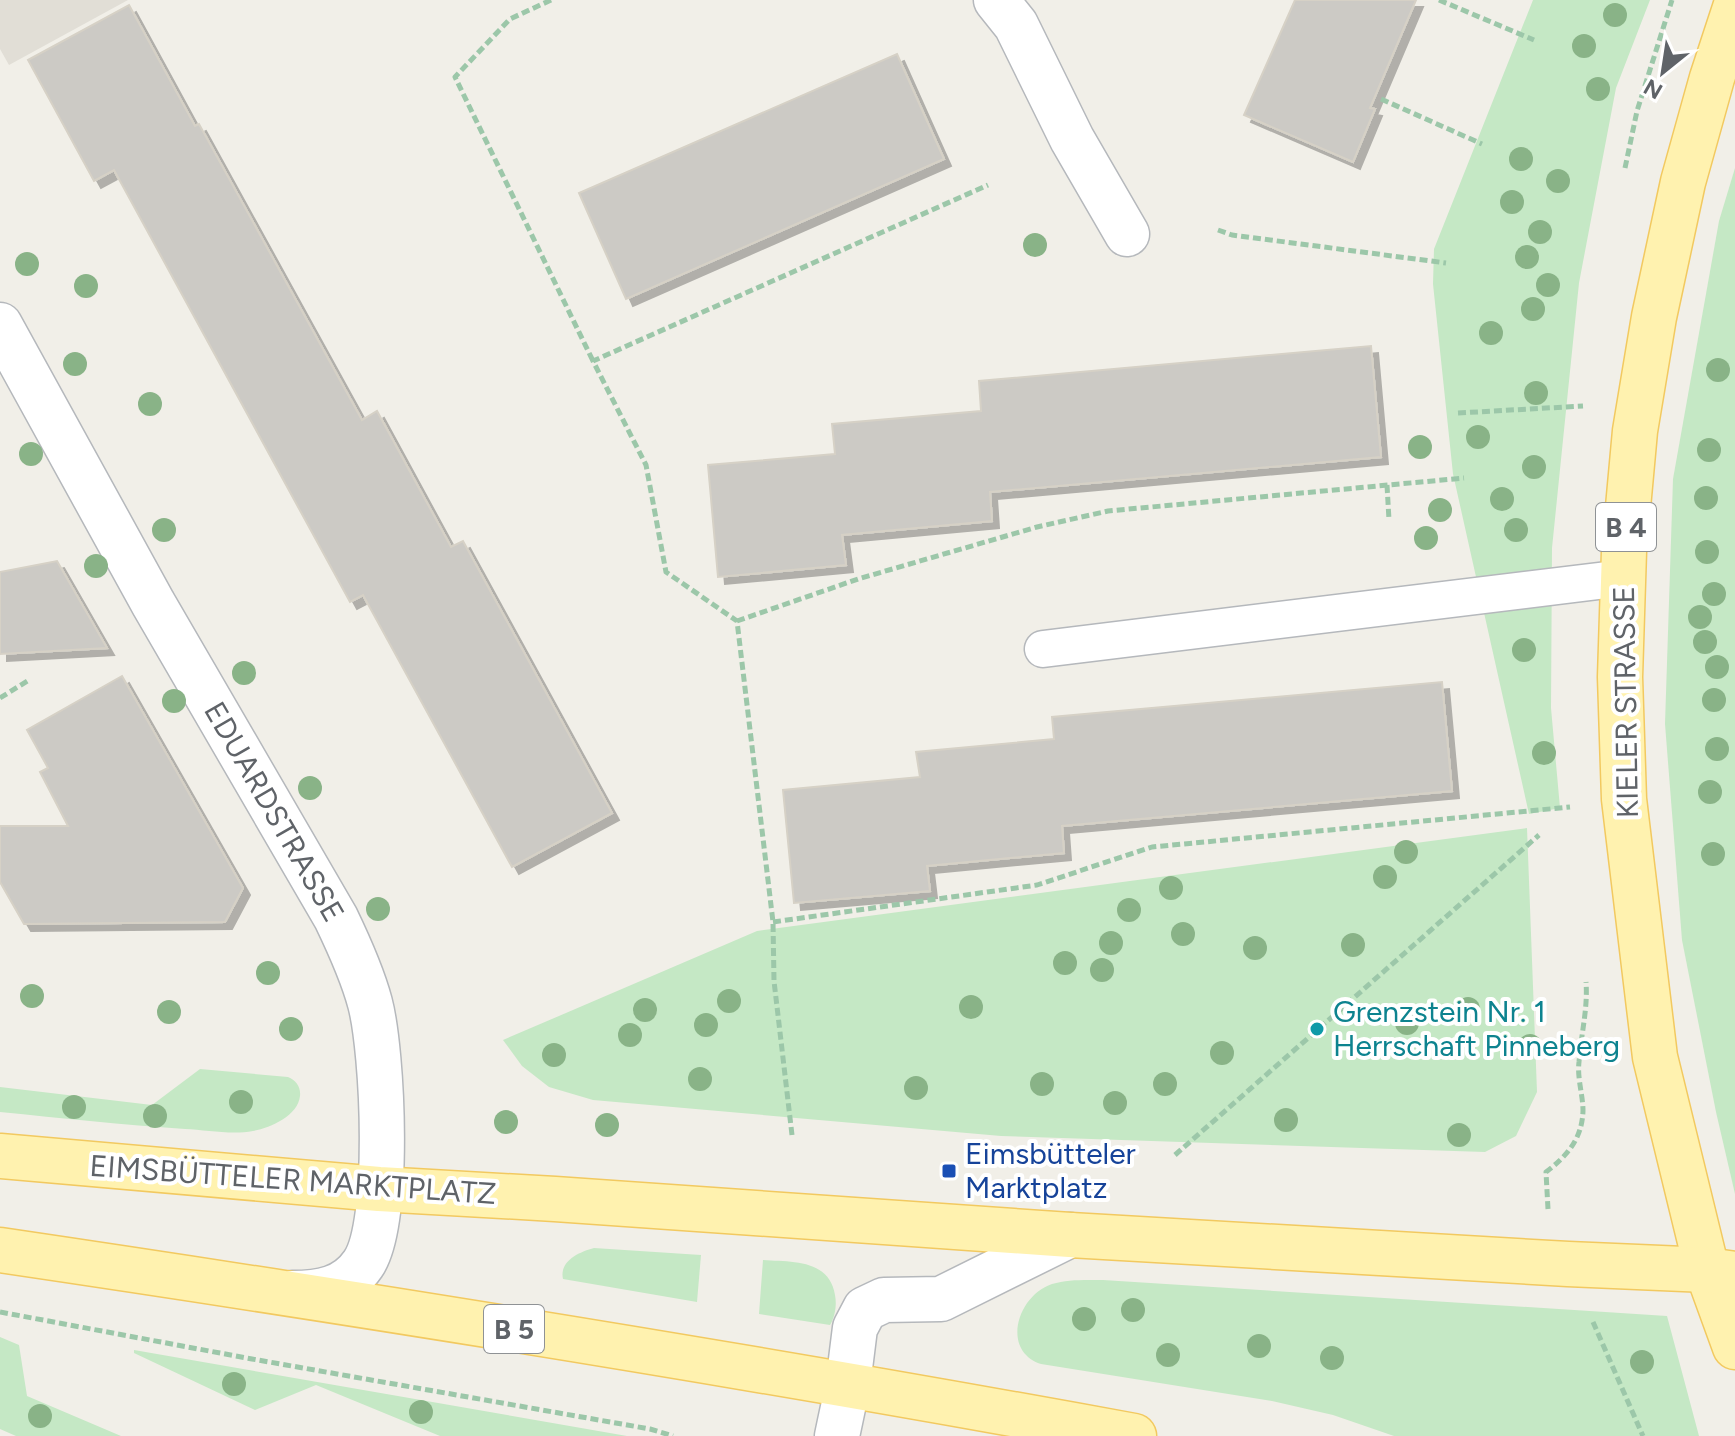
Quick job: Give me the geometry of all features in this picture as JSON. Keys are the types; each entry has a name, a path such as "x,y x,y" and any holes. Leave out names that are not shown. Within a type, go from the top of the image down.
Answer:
{"main road":[{"name":"KIELER STRASSE","path":"1735,8 1683,182 1654,317 1635,431 1623,578 1620,677 1624,799 1655,1057 1721,1272 1735,1347"},
{"name":"EIMSBÜTTELER MARKTPLATZ","path":"0,1156 379,1189 1070,1235 1721,1272"},
{"name":"B 5","path":"0,1250 292,1293 848,1384 1134,1436"}],"street":[{"path":"996,0 1016,25 1072,139 1127,234"},
{"name":"EDUARDSTRASSE","path":"0,325 153,603 336,918 355,958 370,1002 379,1075 379,1189 371,1249 352,1277 337,1287 316,1293 292,1293"},
{"path":"837,1436 855,1328 865,1309 884,1300 941,1299 1070,1235"}],"lane":[{"path":"1043,649 1623,578"}],"path":[{"path":"551,0 510,19 455,77 646,465 666,572 737,621 773,922 774,981 792,1135"},
{"path":"1439,0 1534,40"},
{"path":"1381,99 1482,144"},
{"path":"593,361 988,185"},
{"path":"1218,230 1232,235 1446,263"},
{"path":"1458,413 1584,406"},
{"path":"737,621 858,579 1037,527 1108,511 1464,478"},
{"path":"1387,485 1389,520"},
{"path":"0,698 29,680"},
{"path":"773,922 1037,885 1152,847 1573,806"},
{"path":"1175,1155 1539,835"},
{"path":"1548,1218 1546,1172 1568,1155 1578,1136 1583,1112 1578,1066"},
{"path":"0,1312 650,1429 673,1436"},
{"path":"1589,1312 1643,1436"}],"shaded area":[{"path":"0,0 128,0 9,65 0,49"}],"green space":[{"path":"1533,0 1650,0 1616,88 1579,283 1552,548 1551,708 1560,808 1529,814 1453,474 1433,284 1434,249"},
{"path":"1735,168 1735,1194 1682,940 1665,724 1673,479 1719,221"},
{"path":"1527,828 1537,1092 1516,1136 1485,1152 1001,1136 593,1100 549,1087 522,1066 503,1040 757,931"},
{"path":"200,1069 288,1077 299,1087 298,1103 289,1115 275,1124 236,1133 0,1112 0,1087 152,1105"},
{"path":"594,1248 701,1255 697,1302 563,1279 567,1262"},
{"path":"763,1260 808,1265 825,1275 836,1299 830,1325 759,1314"},
{"path":"1103,1280 1667,1316 1699,1436 1394,1436 1333,1415 1272,1401 1041,1364 1028,1357 1017,1335 1018,1323 1030,1299 1040,1290 1058,1282"},
{"path":"0,1337 19,1345 27,1396 121,1436 16,1436 0,1429"},
{"path":"134,1350 627,1436 440,1436 316,1385 255,1410 134,1353"}],"building":[{"path":"1295,0 1416,0 1370,108 1375,109 1353,162 1244,115"},
{"path":"129,5 195,126 199,124 362,420 377,411 451,547 463,541 612,813 512,867 363,595 350,602 114,170 94,181 28,60"},
{"path":"897,54 944,159 626,299 579,193"},
{"path":"1371,346 1381,457 990,492 992,521 842,535 846,565 718,577 708,465 835,454 832,424 981,411 979,381"},
{"path":"57,561 107,648 0,654 0,572"},
{"path":"122,676 243,888 225,922 24,924 0,882 0,826 68,826 40,772 48,768 27,730"},
{"path":"1442,682 1452,791 1062,826 1064,853 927,866 930,891 794,903 783,790 920,777 916,752 1054,739 1052,717"}],"place":[{"name":"Grenzstein Nr. 1 Herrschaft Pinneberg","path":"1317,1029"},
{"name":"Eimsbütteler Marktplatz","path":"949,1171"}]}
